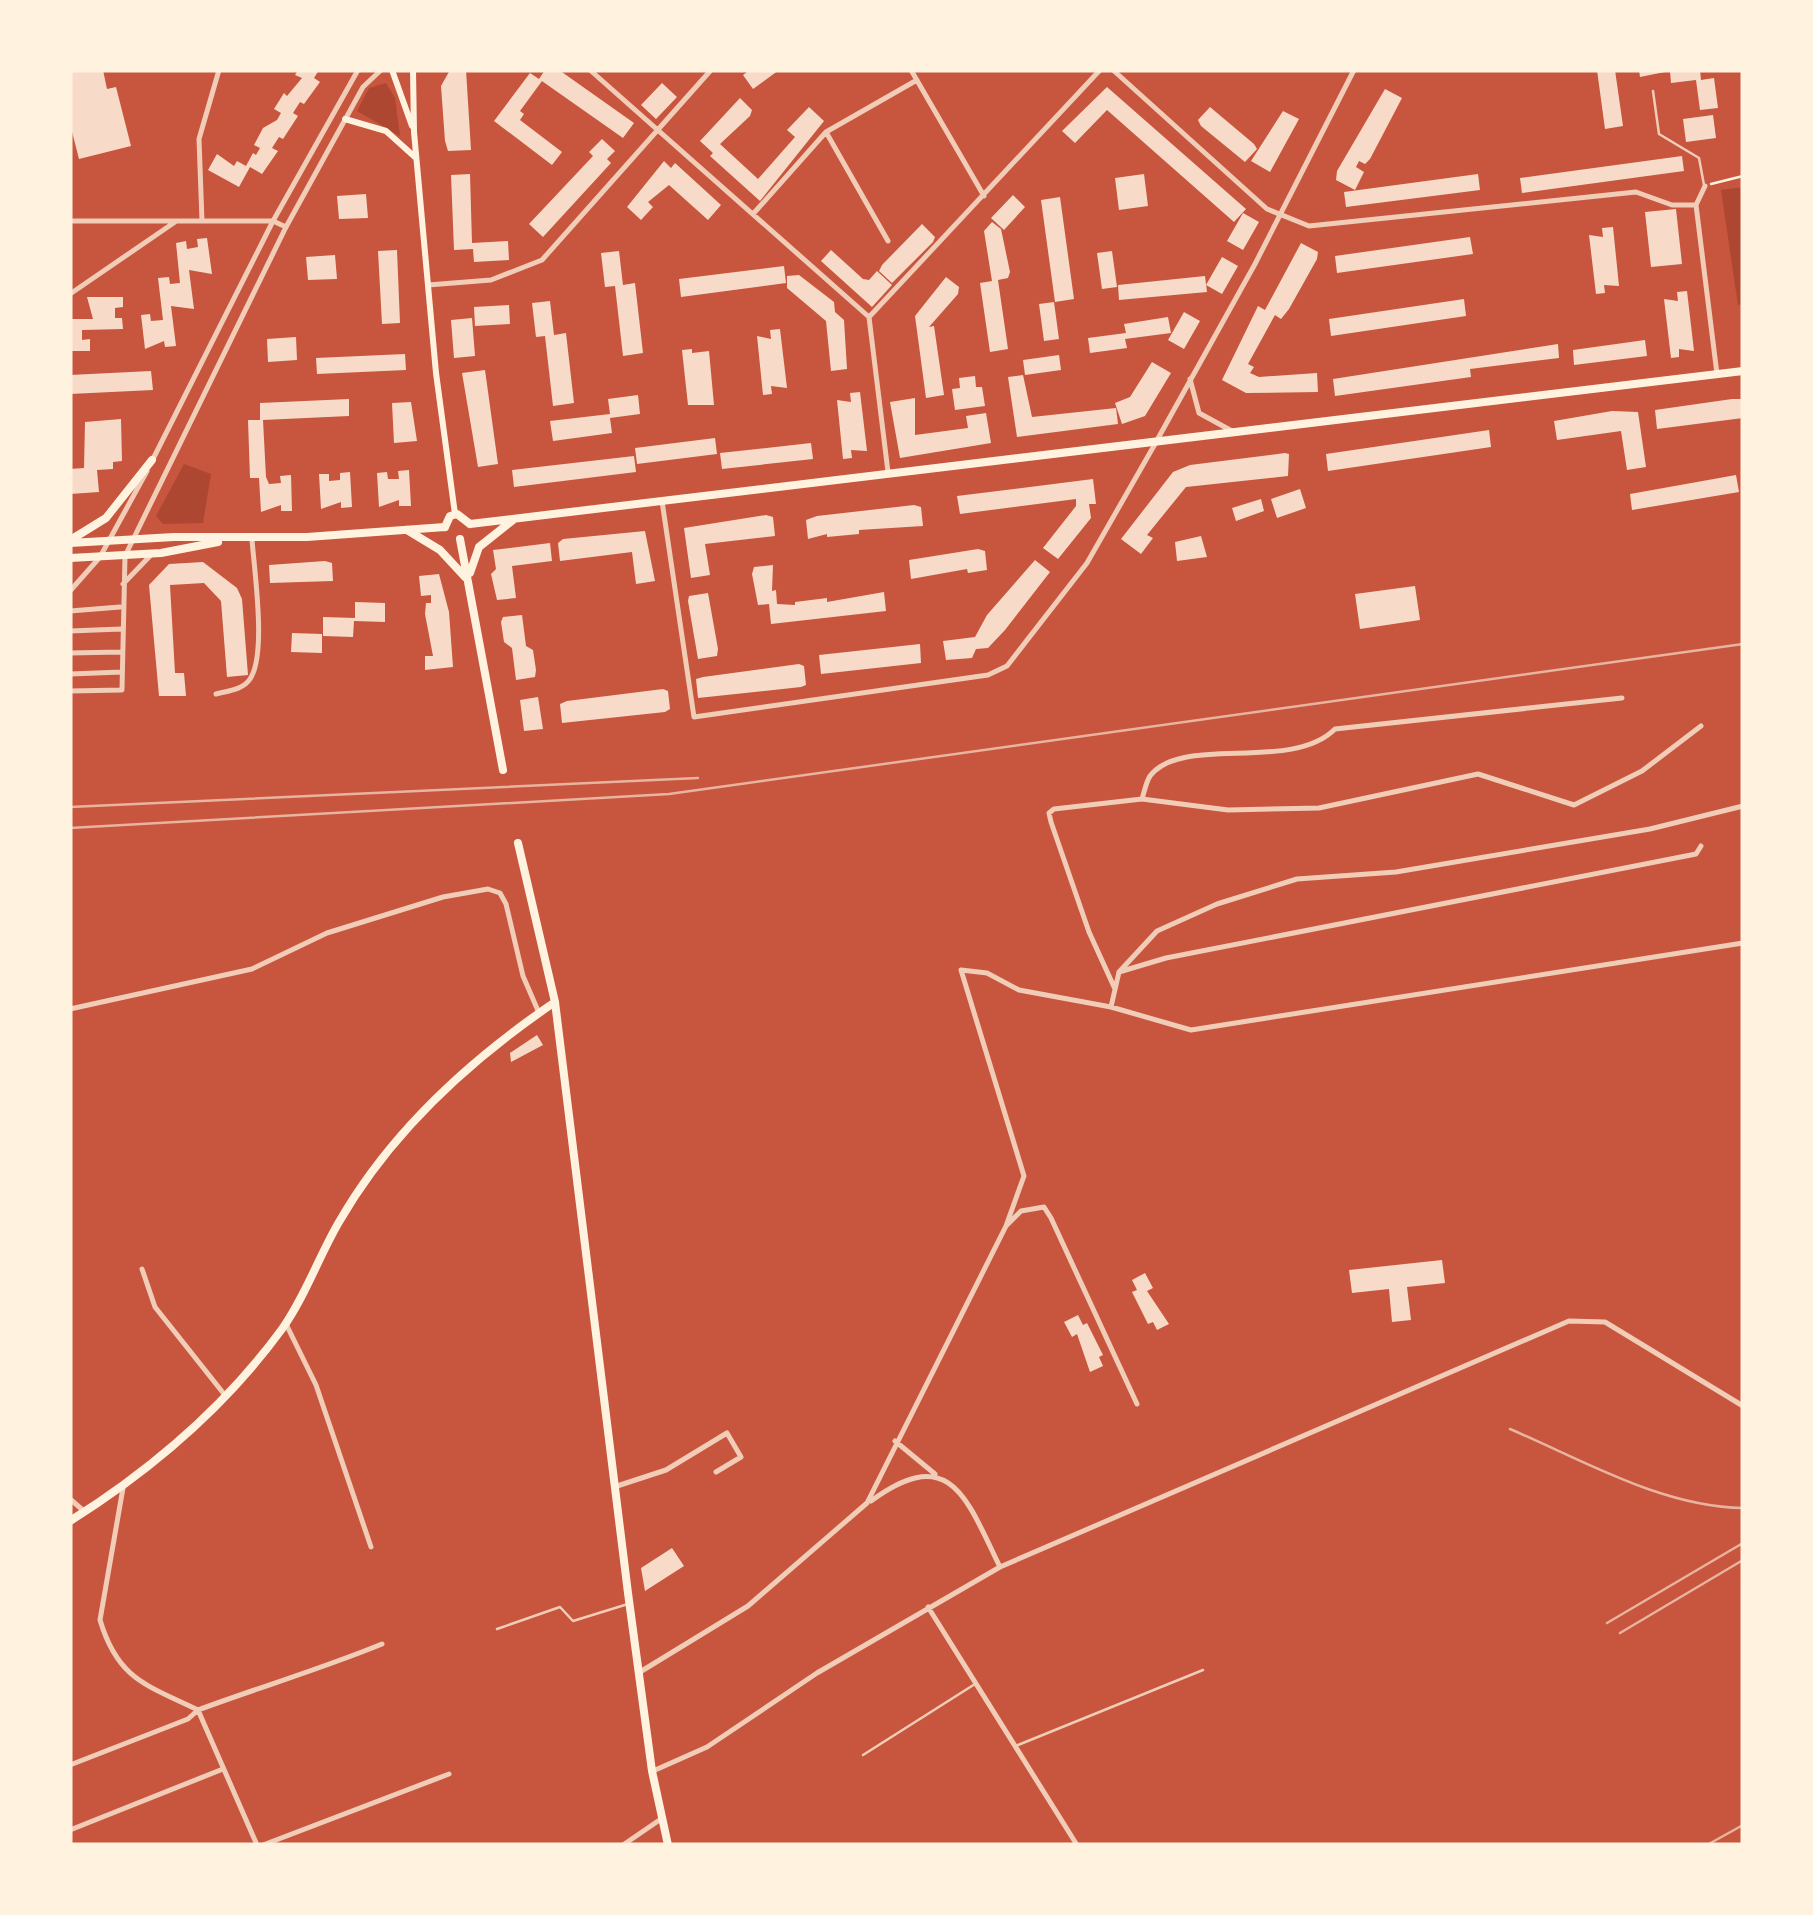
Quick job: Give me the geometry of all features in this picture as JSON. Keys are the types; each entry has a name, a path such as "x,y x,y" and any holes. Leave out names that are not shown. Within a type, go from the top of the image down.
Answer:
{"main road":[{"path":"392,70 414,132"},
{"path":"70,542 134,538 228,540 407,530 444,527 455,514 428,285 414,132 414,70"},
{"path":"345,119 358,119 386,131 417,160"},
{"path":"455,514 470,524 516,519 1743,371"},
{"path":"70,542 106,518 152,460"},
{"path":"469,582 479,547 516,519"},
{"path":"444,527 450,537 460,539 469,532 470,524"},
{"path":"407,530 440,550 469,582"},
{"path":"460,539 503,770"},
{"path":"70,558 154,554 228,540"},
{"path":"518,843 555,1002 629,1604 652,1771 668,1845"},
{"path":"70,1521 123,1488 174,1446 224,1394 286,1324 339,1221 374,1168 441,1094 555,1002"}],"street":[{"path":"202,220 199,139 219,70"},
{"path":"70,590 111,540 273,222 358,70"},
{"path":"70,692 122,690 120,608 125,556 286,227 363,87 381,70"},
{"path":"590,70 869,317 888,475"},
{"path":"428,285 491,280 542,260 711,70"},
{"path":"910,70 984,196"},
{"path":"869,317 1100,70"},
{"path":"1113,70 1267,209 1309,226 1636,192 1672,205 1696,205"},
{"path":"662,501 694,718 988,675 1007,666 1086,563 1281,214 1354,70"},
{"path":"753,214 826,132 918,80"},
{"path":"826,132 888,241"},
{"path":"1704,186 1696,205 1717,374"},
{"path":"70,221 202,220 273,222 286,227"},
{"path":"70,294 178,221"},
{"path":"1190,378 1191,394 1199,413 1240,434"},
{"path":"216,694 240,688 253,674 257,650 252,539"},
{"path":"121,586 154,554"},
{"path":"70,611 120,608"},
{"path":"70,632 121,629"},
{"path":"70,653 122,652"},
{"path":"70,674 122,672"},
{"path":"1142,799 1150,776 1166,765 1214,754 1296,751 1320,744 1335,729 1622,698"},
{"path":"1115,989 1089,932 1049,813 1064,806 1142,799 1228,810 1319,808 1478,774 1574,805 1642,771 1701,726"},
{"path":"1111,1007 1118,972 1156,932 1217,904 1298,879 1396,872 1650,829 1743,806"},
{"path":"1118,972 1696,854 1701,846"},
{"path":"70,1009 252,969 345,927 443,897 488,889 500,893 506,904 523,976 538,1013"},
{"path":"868,1503 895,1441 1006,1226 1024,1176 961,970 987,973 1019,990 1111,1007 1192,1030 1743,943"},
{"path":"1006,1226 1021,1211 1044,1207 1137,1404"},
{"path":"142,1270 155,1307 224,1394"},
{"path":"652,1771 708,1747 817,1673 1000,1567 1569,1321 1605,1322 1743,1406"},
{"path":"286,1324 316,1385 371,1547"},
{"path":"614,1486 666,1470 727,1434 742,1457 716,1472"},
{"path":"895,1441 962,1494 1000,1567"},
{"path":"640,1672 748,1606 868,1503 905,1478 938,1477"},
{"path":"123,1488 100,1620 106,1640 118,1665 132,1678 198,1710 260,1845 450,1774"},
{"path":"70,1500 84,1512"},
{"path":"928,1607 1078,1845"},
{"path":"70,1765 170,1726 198,1710 286,1677 308,1674 382,1644"},
{"path":"70,1830 223,1769"},
{"path":"623,1845 662,1818"}],"lane":[{"path":"1652,90 1659,134 1699,158 1704,186"},
{"path":"497,1628 560,1607 572,1621 629,1604"},
{"path":"1016,1745 1203,1670"},
{"path":"864,1754 976,1684"}],"path":[{"path":"1722,182 1743,176"}],"shaded area":[{"path":"386,83 395,98 400,136 357,111 369,88"},
{"path":"1743,187 1743,304 1738,305 1721,190"},
{"path":"184,464 211,474 203,523 163,524 156,516"}],"building":[{"path":"70,70 103,70 107,89 116,87 131,146 79,159 70,124"},
{"path":"298,70 319,70 314,78 320,82 293,113 298,116 272,148 278,151 262,174 250,167 239,187 208,170 217,154 234,166 237,161 246,166 253,153 256,155 260,148 254,145 263,128 281,113 274,109 284,93 287,96 302,78 295,75"},
{"path":"450,70 466,70 471,150 448,151 445,141 441,86"},
{"path":"545,70 559,70 634,123 623,138 539,79"},
{"path":"750,70 779,70 753,89 743,75"},
{"path":"1597,70 1615,70 1623,126 1605,129"},
{"path":"1639,70 1700,70 1701,80 1714,78 1718,108 1700,110 1696,80 1671,83 1670,71 1640,77"},
{"path":"530,73 542,81 520,111 524,114 520,120 562,152 552,165 494,121"},
{"path":"662,83 677,97 656,119 641,105"},
{"path":"1107,87 1246,209 1234,222 1107,110 1075,143 1062,131"},
{"path":"1385,89 1402,98 1370,159 1365,164 1359,161 1356,167 1364,172 1355,190 1336,180 1337,171"},
{"path":"740,98 752,110 750,116 720,144 758,179 795,137 787,130 809,107 824,121 760,201 710,156 713,153 700,141"},
{"path":"1210,107 1254,144 1257,149 1245,162 1201,126 1198,120"},
{"path":"1283,111 1299,119 1270,172 1251,161"},
{"path":"1713,115 1716,138 1686,142 1683,119"},
{"path":"602,139 615,151 607,159 611,163 543,237 529,224 593,156 589,152"},
{"path":"1682,156 1684,171 1522,193 1520,178"},
{"path":"664,161 671,168 675,163 721,205 708,220 669,185 648,202 653,207 641,220 627,207"},
{"path":"470,174 472,243 508,241 509,260 474,262 473,249 454,250 451,175"},
{"path":"1144,174 1148,206 1119,210 1115,178"},
{"path":"1478,174 1480,190 1346,207 1344,192"},
{"path":"366,194 368,218 339,219 337,196"},
{"path":"1013,195 1025,207 1004,230 991,218"},
{"path":"1060,197 1074,299 1055,302 1041,200"},
{"path":"1676,209 1682,264 1651,267 1645,212"},
{"path":"1243,213 1259,222 1243,250 1227,241"},
{"path":"992,222 1001,229 1010,272 1008,278 998,280 1008,349 990,352 980,283 992,281 984,231"},
{"path":"922,224 935,237 933,242 892,283 879,271 882,265"},
{"path":"1613,227 1619,286 1604,285 1605,293 1596,294 1589,235 1603,237 1602,228"},
{"path":"1470,237 1473,254 1337,273 1335,256"},
{"path":"207,238 212,274 189,270 194,309 171,306 176,346 165,347 164,341 145,349 141,315 150,314 151,321 163,320 158,278 169,277 170,284 180,283 176,243 186,241 187,249 198,247 197,239"},
{"path":"1301,243 1318,252 1317,259 1289,309 1281,319 1275,315 1248,364 1254,367 1250,373 1259,377 1317,373 1318,392 1246,393 1222,380 1258,306 1265,310"},
{"path":"397,250 400,323 382,324 378,251"},
{"path":"831,250 863,279 869,280 877,271 892,285 872,307 821,261"},
{"path":"619,251 623,285 635,283 643,353 623,356 615,286 605,287 601,253"},
{"path":"1112,251 1117,287 1102,289 1097,253"},
{"path":"335,255 337,279 308,280 306,257"},
{"path":"1222,257 1238,266 1222,294 1206,285"},
{"path":"784,266 786,283 681,297 679,279"},
{"path":"799,275 834,302 835,312 844,320 847,369 831,371 826,321 787,288 787,276"},
{"path":"1205,276 1207,292 1119,300 1118,285"},
{"path":"946,277 959,287 958,294 929,327 934,326 944,395 926,398 915,316"},
{"path":"1687,291 1694,351 1679,349 1679,357 1671,358 1664,299 1678,301 1677,292"},
{"path":"87,297 123,297 123,307 115,308 115,318 122,318 123,329 82,330 82,340 90,339 90,351 70,351 70,319 93,319"},
{"path":"1464,299 1466,316 1331,336 1329,319"},
{"path":"550,301 554,335 566,333 574,403 553,406 545,336 536,337 532,303"},
{"path":"1054,302 1059,339 1044,341 1039,304"},
{"path":"509,305 510,324 475,326 474,307"},
{"path":"1184,312 1200,321 1184,349 1168,340"},
{"path":"1168,317 1171,333 1125,339 1127,348 1090,353 1088,338 1126,333 1124,324"},
{"path":"472,318 475,356 454,358 451,320"},
{"path":"780,329 787,388 771,386 772,394 763,395 757,336 771,339 770,330"},
{"path":"296,337 297,360 268,362 267,339"},
{"path":"1645,340 1647,356 1574,365 1573,350"},
{"path":"1558,344 1559,358 1470,369 1471,377 1335,396 1333,379"},
{"path":"692,349 692,353 709,351 714,405 688,405 682,350"},
{"path":"405,354 406,370 317,374 316,358"},
{"path":"1059,355 1061,370 1025,375 1023,360"},
{"path":"1152,362 1171,373 1145,416 1122,424 1115,403 1130,397"},
{"path":"485,370 498,464 478,467 462,373"},
{"path":"151,371 153,390 70,394 70,375"},
{"path":"1023,375 1032,417 1116,408 1118,424 1017,437 1008,377"},
{"path":"975,376 976,387 982,387 985,406 955,410 952,389 960,388 959,378"},
{"path":"860,392 867,451 851,450 852,458 843,459 837,400 851,402 850,393"},
{"path":"638,395 640,414 610,418 612,433 553,441 550,421 610,414 608,399"},
{"path":"915,398 915,435 968,428 966,416 986,413 991,443 900,458 890,402"},
{"path":"349,399 349,416 263,420 266,477 269,484 281,483 280,476 291,475 292,511 281,511 281,505 261,512 259,478 250,478 248,420 260,420 260,403"},
{"path":"1742,399 1743,418 1657,429 1655,410"},
{"path":"411,402 417,441 394,443 392,403"},
{"path":"1612,411 1638,412 1646,467 1627,470 1621,431 1557,440 1554,421"},
{"path":"121,419 122,461 113,462 113,469 97,470 99,492 70,494 70,469 84,468 85,422"},
{"path":"1489,430 1491,447 1328,471 1326,454"},
{"path":"715,438 717,454 637,464 635,448"},
{"path":"811,443 813,459 722,469 720,453"},
{"path":"1289,454 1288,476 1186,487 1147,535 1153,538 1141,554 1121,539 1173,472 1190,465"},
{"path":"634,456 636,472 514,487 512,470"},
{"path":"409,470 411,506 399,506 399,500 379,507 377,473 387,472 388,479 399,479 398,471"},
{"path":"350,472 352,507 341,508 341,502 321,509 319,474 329,474 329,481 340,480 340,473"},
{"path":"1736,475 1739,492 1632,510 1630,494"},
{"path":"1093,479 1096,504 1089,504 1091,518 1058,559 1043,548 1076,506 1076,499 960,514 957,496"},
{"path":"1300,489 1306,508 1277,518 1271,499"},
{"path":"1261,499 1264,511 1236,521 1232,508"},
{"path":"921,507 923,526 859,530 859,534 827,534 808,539 806,520 817,516"},
{"path":"773,517 775,536 705,544 710,575 691,578 684,528"},
{"path":"645,531 655,581 636,584 632,552 560,561 558,543 563,539"},
{"path":"1201,536 1207,557 1177,561 1175,542"},
{"path":"550,543 552,561 512,566 516,598 497,600 491,574 496,569 493,550"},
{"path":"985,551 987,570 968,573 967,569 911,579 909,560"},
{"path":"1035,560 1050,572 1005,630 988,648 976,649 972,658 946,660 943,641 975,637 987,615"},
{"path":"203,562 237,588 242,599 248,675 227,677 221,601 204,583 170,585 175,673 184,673 186,696 159,696 149,585 169,564"},
{"path":"332,563 333,581 270,583 269,565"},
{"path":"773,565 772,591 776,590 777,604 795,605 827,598 827,602 884,592 886,611 771,624 769,604 758,605 752,574 754,567"},
{"path":"439,574 449,612 453,667 425,670 425,656 433,656 425,614 431,595 421,596 419,576"},
{"path":"1415,586 1420,620 1360,629 1355,594"},
{"path":"708,593 717,656 698,659 688,601 689,596"},
{"path":"355,602 385,603 385,622 354,621 353,637 323,636 323,617 355,618"},
{"path":"522,615 526,646 533,650 536,670 535,677 516,680 512,648 504,642 501,622 503,617"},
{"path":"292,633 322,634 322,653 291,652"},
{"path":"920,644 921,663 821,674 819,655"},
{"path":"804,666 806,685 801,687 698,698 696,679"},
{"path":"668,691 670,709 665,712 562,723 560,704 567,701"},
{"path":"538,697 543,729 524,731 520,700"},
{"path":"537,1035 543,1045 511,1062 510,1053"},
{"path":"1442,1260 1445,1283 1407,1287 1411,1320 1392,1322 1389,1289 1352,1293 1349,1270"},
{"path":"1145,1273 1153,1288 1147,1291 1169,1324 1157,1330 1153,1322 1148,1324 1132,1292 1137,1290 1132,1280"},
{"path":"1078,1315 1083,1325 1087,1323 1103,1355 1099,1357 1103,1366 1090,1372 1077,1334 1072,1337 1064,1322"},
{"path":"672,1548 684,1566 645,1591 641,1568"}],"railway":[{"path":"70,828 669,794 1743,644"},
{"path":"70,807 698,778"},
{"path":"1510,1429 1653,1491 1713,1506 1743,1508"},
{"path":"1607,1623 1743,1543"},
{"path":"1620,1633 1743,1560"},
{"path":"1707,1845 1743,1825"}]}
